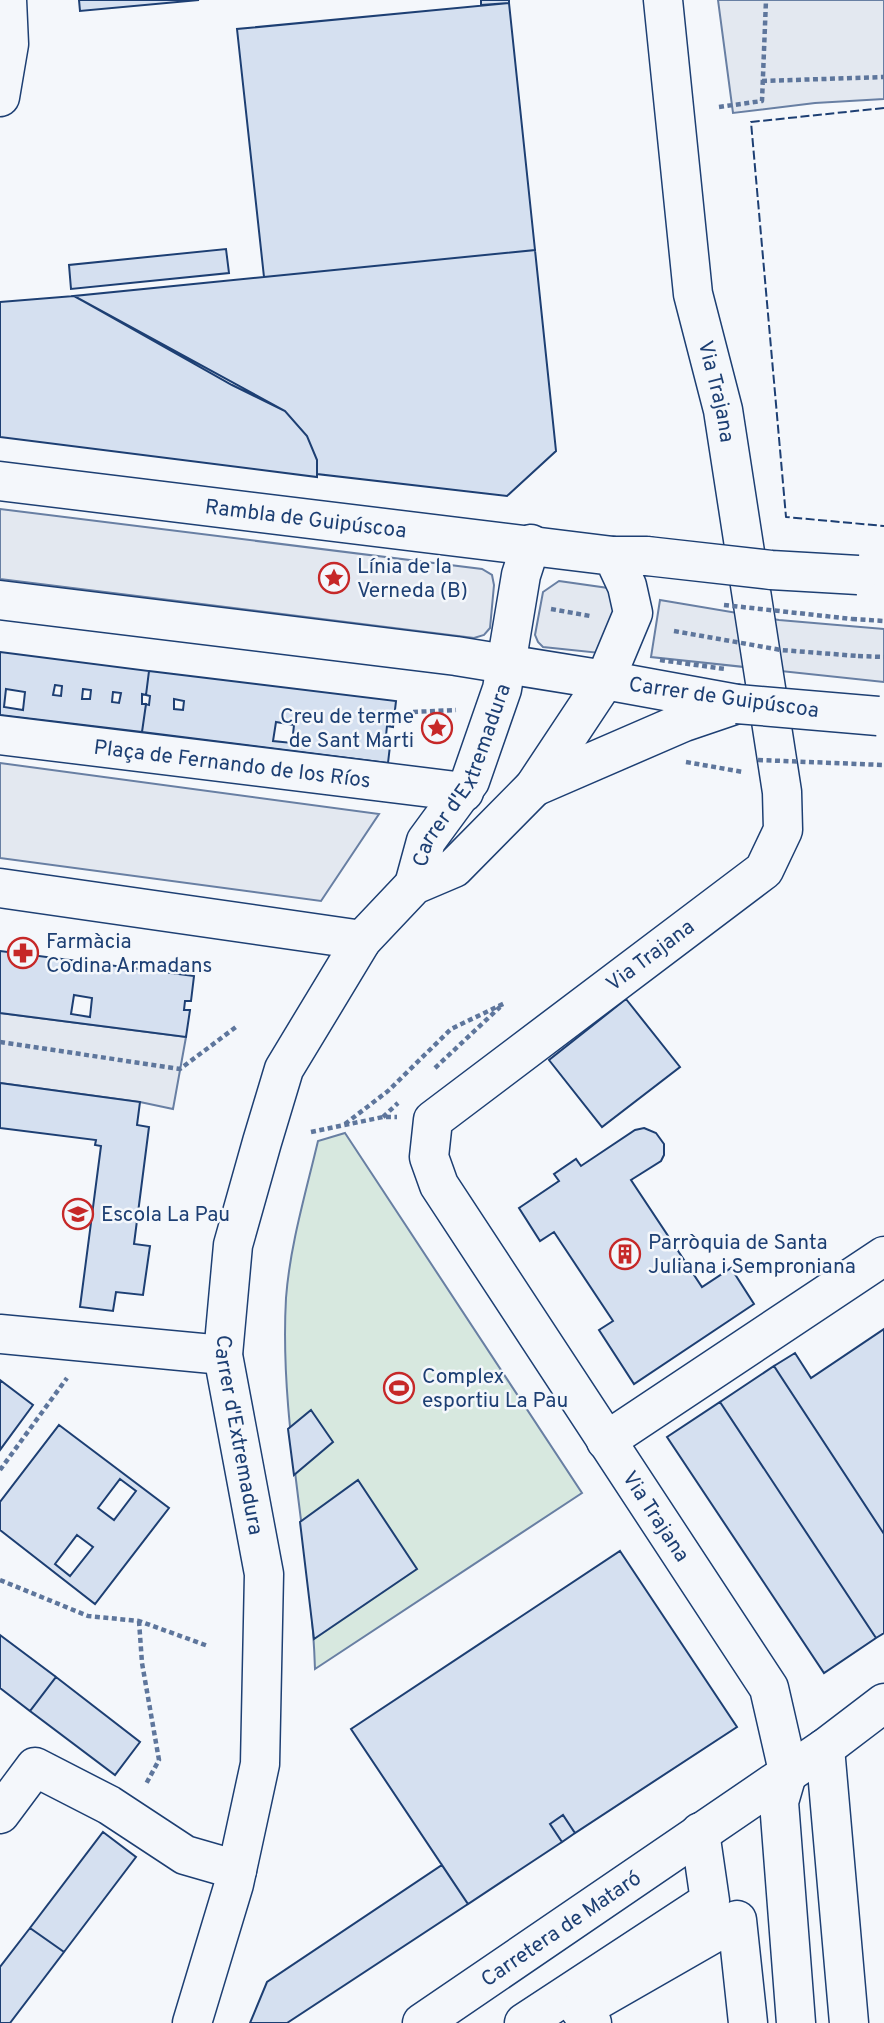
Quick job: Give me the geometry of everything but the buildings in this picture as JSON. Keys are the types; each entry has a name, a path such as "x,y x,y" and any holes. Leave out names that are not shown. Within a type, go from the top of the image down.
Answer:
{"street":[{"path":"0,97 9,44 8,0"},
{"name":"Via Trajana","path":"663,0 693,294 712,356 740,508 782,792 783,830 764,870 433,1120 429,1157 439,1185 769,1688 788,1771"},
{"name":"Rambla de Guipúscoa","path":"0,481 438,536 630,556"},
{"name":"Carrer d'Extremadura","path":"414,886 426,841 464,792 502,689 521,575 531,544"},
{"path":"630,556 761,569 871,576"},
{"name":"Carrer d'Extremadura","path":"192,2023 237,1870 260,1764 264,1574 223,1355 233,1245 284,1069 362,940 414,886 454,868 534,787 605,680 631,624 633,613 627,586 630,556"},
{"path":"0,600 506,664 605,680"},
{"name":"Carrer de Guipúscoa","path":"605,680 708,708 881,716"},
{"name":"Carrer d'Extremadura","path":"534,787 708,708"},
{"name":"Plaça de Fernando de los Ríos","path":"0,735 464,792"},
{"path":"0,888 362,940"},
{"path":"606,1441 884,1255"},
{"path":"0,1334 223,1355"},
{"name":"Carretera de Mataró","path":"422,2023 825,1748 884,1703"},
{"path":"825,1748 849,2023"},
{"path":"0,1814 35,1767 109,1805 185,1855 237,1870"},
{"path":"788,1771 779,1802 796,2023"},
{"path":"781,1843 831,1811"},
{"path":"524,2023 710,1901 700,1832"},
{"path":"592,2023 580,2010 737,1920 748,2023"}],"path":[{"path":"719,107 762,101 766,0"},
{"path":"762,81 884,77"},
{"path":"719,605 884,621"},
{"path":"540,607 603,619"},
{"path":"674,631 780,650 884,657"},
{"name":"Carrer d'Extremadura","path":"413,712 456,710"},
{"path":"758,760 884,765"},
{"path":"681,761 754,774"},
{"path":"345,1124 388,1091 451,1029 505,1003 434,1069"},
{"path":"0,1042 180,1069 236,1027"},
{"path":"311,1132 383,1117 404,1098"},
{"path":"0,1470 74,1368"},
{"path":"0,1580 88,1616 139,1621 208,1646"},
{"path":"139,1621 142,1663 159,1760 141,1792"}],"shaded area":[{"path":"718,0 884,0 884,99 815,103 733,113"},
{"path":"0,509 482,569 492,575 494,585 490,628 484,635 474,638 0,579"},
{"path":"559,581 608,588 618,604 600,653 543,647 538,642 535,635 543,592"},
{"path":"660,600 779,620 884,629 884,682 651,657"},
{"path":"0,763 379,814 321,901 0,858"},
{"path":"0,1013 186,1037 173,1109 0,1083"},
{"name":"Complex esportiu La Pau","path":"345,1133 582,1493 315,1669 308,1576 287,1391 286,1298 295,1238 318,1141"}],"fence":[{"path":"884,108 751,122 786,517 884,526"}],"place":[{"name":"Línia de la Verneda (B)","path":"334,578"},
{"name":"Creu de terme de Sant Marti","path":"437,728"},
{"name":"Farmàcia Codina Armadans","path":"23,953"},
{"name":"Escola La Pau","path":"78,1214"},
{"name":"Parròquia de Santa Juliana i Semproniana","path":"625,1254"},
{"name":"Complex esportiu La Pau","path":"399,1388"}]}
